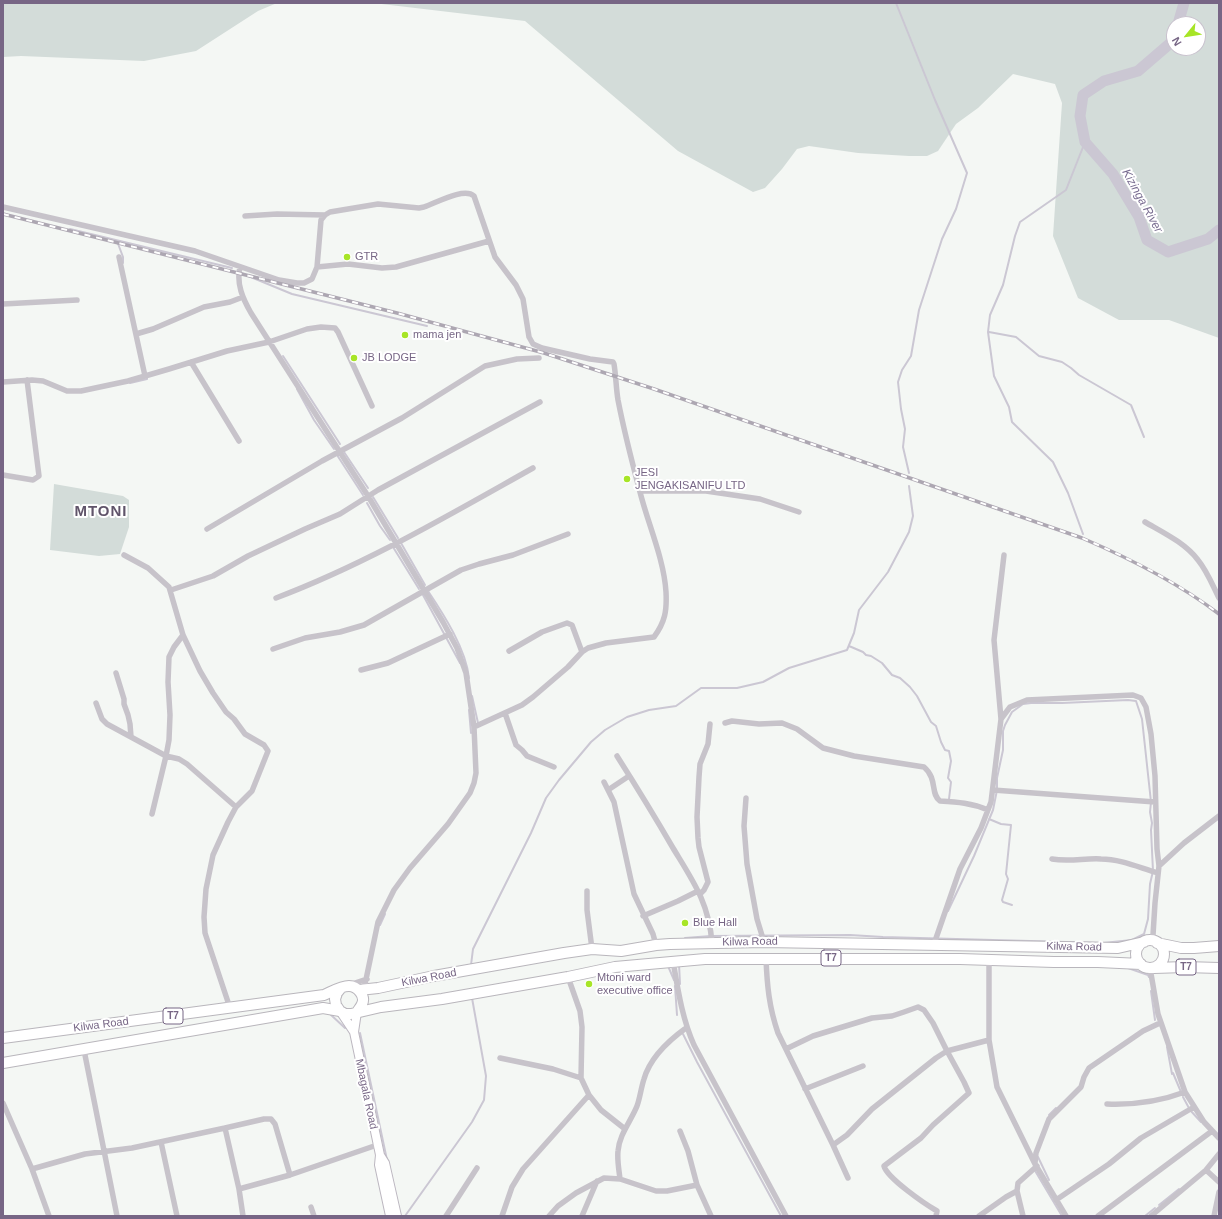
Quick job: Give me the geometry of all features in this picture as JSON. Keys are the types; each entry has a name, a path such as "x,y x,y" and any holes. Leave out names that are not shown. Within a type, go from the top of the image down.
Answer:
{"highway":[{"name":"Kilwa Road","path":"361,990 592,949 621,951 656,945 764,942 1118,948 1151,942 1181,948 1219,946"},
{"path":"1148,967 1138,961 1137,952 1138,948 1151,942"},
{"name":"T7","path":"1148,967 1161,963 1164,954 1161,946 1151,942"},
{"name":"Kilwa Road","path":"356,1012 568,977 615,967 705,959 766,958 1104,962 1148,967 1219,968"},
{"name":"Kilwa Road","path":"3,1038 324,995 344,987"},
{"path":"340,1011 336,1005 335,999 337,993 344,987"},
{"name":"T7","path":"344,987 353,987 361,990"},
{"path":"356,1012 363,1000 361,990"},
{"name":"Kilwa Road","path":"3,1063 323,1008 340,1011"},
{"name":"T7","path":"340,1011 345,1014 356,1012"}],"street":[{"path":"3,207 195,251 279,280 304,283 312,278 317,267 321,220 325,215 333,211 378,204 424,207 468,192 473,194 495,257 516,285 523,299 529,337 532,342 535,345 551,350 613,363 618,402 640,491 658,551 666,590 665,618 654,637 594,646 582,652 568,667 541,691 522,705 474,727"},
{"path":"244,216 277,214 325,215"},
{"path":"317,267 348,264 396,268 489,241"},
{"path":"119,256 145,376"},
{"path":"240,267 239,281 243,297 251,314 340,451 397,544 450,634 466,673 474,727 476,773 474,783 470,793 448,824 410,868 394,890 378,922 367,979 361,990"},
{"path":"136,334 161,326 204,307 243,297"},
{"path":"3,304 77,300"},
{"path":"3,382 27,380 47,381 67,391 81,391 145,376 242,347 269,342 307,329 321,326 335,328 372,406"},
{"path":"207,529 340,451 402,418 485,366 517,359 539,358"},
{"path":"191,362 239,441"},
{"path":"3,476 33,480 39,476 27,380"},
{"path":"171,590 213,576 248,556 340,514 368,496 540,402"},
{"path":"276,598 307,587 397,544 533,468"},
{"path":"640,491 706,491 760,499 799,512"},
{"path":"1146,522 1189,551 1199,561 1219,598"},
{"path":"274,650 305,638 340,632 364,625 461,570 513,555 568,534"},
{"path":"124,555 148,568 171,590 183,636 200,671 226,712 234,719 245,734 264,744 268,751 252,791 236,807 213,855 204,902 205,934 230,1008"},
{"path":"934,944 960,869 981,828 988,810 992,790 1001,719 994,640 1004,555"},
{"path":"509,651 542,632 567,622 572,626 582,652"},
{"path":"361,670 388,663 450,634"},
{"path":"152,814 166,756 170,716 168,682 169,657 174,647 183,636"},
{"path":"116,673 129,719 131,737"},
{"path":"1001,719 1010,707 1027,700 1133,695 1138,696 1144,701 1151,734 1159,866 1153,935 1151,942"},
{"path":"96,703 102,719 107,724 166,756 187,764 236,807"},
{"path":"504,713 516,745 528,756 554,767"},
{"path":"725,723 732,721 759,724 782,723 797,729 823,748 854,756 924,767 930,772 937,799 940,801 977,805 988,810"},
{"path":"643,916 704,890 708,882 699,847 697,817 700,764 708,744 710,724"},
{"path":"617,756 654,814 699,892 709,919 712,943"},
{"path":"608,790 630,776"},
{"path":"604,782 614,802 628,864 631,885 643,916 653,934 656,945"},
{"path":"992,790 1155,802"},
{"path":"746,798 744,826 748,864 757,919 764,942"},
{"path":"1159,866 1219,816"},
{"path":"1052,859 1063,861 1110,860 1123,862 1158,873"},
{"path":"587,891 587,910 592,949"},
{"path":"766,958 769,1000 772,1015 786,1049 848,1178"},
{"path":"989,960 989,1040 998,1087 1036,1165 1066,1216"},
{"path":"673,961 680,1004 686,1028 702,1062 786,1216"},
{"path":"1148,967 1160,1023 1185,1092 1194,1107 1219,1138"},
{"path":"568,977 580,1011 582,1027 581,1078 589,1095 601,1110 625,1129"},
{"path":"344,987 367,979"},
{"path":"786,1049 813,1036 872,1018 892,1016 918,1007 924,1010 933,1023 969,1093 933,1125 921,1138 884,1166 888,1173 919,1200 937,1211 936,1216"},
{"name":"Mbagala Road","path":"340,1011 354,1032"},
{"name":"Mbagala Road","path":"356,1012 354,1032 377,1145 380,1155 385,1163 397,1216"},
{"path":"1024,1216 1017,1191 1018,1183 1036,1165 1036,1153 1048,1119 1081,1087 1089,1068 1143,1031 1160,1023"},
{"path":"620,1179 618,1152 620,1140 637,1106 644,1079 650,1066 668,1042 686,1028"},
{"path":"833,1145 847,1135 872,1109 923,1068 947,1052 989,1040"},
{"path":"84,1050 117,1216"},
{"path":"500,1058 581,1078"},
{"path":"805,1089 863,1066"},
{"path":"1107,1104 1127,1104 1157,1100 1185,1092"},
{"path":"502,1216 512,1187 523,1169 589,1095"},
{"path":"3,1103 32,1169 49,1216"},
{"path":"1056,1200 1109,1164 1141,1138 1194,1107"},
{"path":"32,1169 85,1154 161,1142 264,1118 271,1119 275,1124 290,1175"},
{"path":"225,1128 239,1189 243,1216"},
{"path":"680,1131 688,1151 697,1185 711,1216"},
{"path":"1098,1216 1212,1131"},
{"path":"161,1142 177,1216"},
{"path":"239,1189 290,1175 377,1145"},
{"path":"1151,1216 1206,1170 1219,1154"},
{"name":"Mbagala Road","path":"380,1155 379,1165 390,1216"},
{"path":"446,1216 477,1168"},
{"path":"1206,1170 1219,1182"},
{"path":"549,1216 558,1206 604,1178 620,1179 656,1191 667,1191 697,1185"},
{"path":"584,1215 597,1181"},
{"path":"979,1216 1017,1191"},
{"path":"1214,1216 1219,1192"},
{"path":"312,1207 314,1216"}],"shaded area":[{"path":"3,3 277,3 258,11 196,51 144,61 21,56 3,57"},
{"path":"373,3 1219,3 1219,338 1169,320 1119,320 1078,298 1053,236 1062,103 1055,84 1013,74 978,108 956,124 938,151 927,156 858,153 809,146 797,149 765,188 753,192 678,151 525,21"},
{"path":"54,484 123,496 129,500 129,527 120,554 99,556 50,550"}],"waterway":[{"path":"896,3 935,100 967,173 956,209 942,239 919,310 911,356 902,370 898,382 905,429 903,447 909,473"},
{"name":"Kizinga River","path":"1180,16 1184,3"},
{"name":"Kizinga River","path":"1166,47 1138,71 1104,81 1083,95 1080,116 1085,142 1113,174 1139,217 1147,240 1168,252 1208,239 1219,230"},
{"path":"1083,534 1068,493 1053,462 1012,422 1009,407 994,376 988,332 990,315 1003,285 1020,222 1066,190 1085,142"},
{"path":"70,229 232,268"},
{"path":"117,241 123,257 123,263"},
{"path":"241,273 292,294 427,326"},
{"path":"989,332 1016,337 1039,356 1062,362 1079,375 1131,405 1144,437"},
{"path":"283,356 340,444"},
{"path":"130,383 147,379 147,377"},
{"path":"297,389 314,420 334,449"},
{"path":"344,452 368,488"},
{"path":"337,455 363,495"},
{"path":"471,965 473,949 531,833 546,798 591,742 605,730 627,717 649,710 676,706 701,688 737,688 763,682 789,668 847,650 854,633 859,610 888,572 909,532 913,516 909,486"},
{"path":"373,497 398,538"},
{"path":"367,503 390,540"},
{"path":"401,543 425,585"},
{"path":"393,547 419,589"},
{"path":"428,591 447,621 459,644 464,656 469,678"},
{"path":"423,595 460,663"},
{"path":"849,646 882,663 892,675 900,678 917,696 931,722 936,726 945,750 949,751 951,761 948,778 951,782 949,799"},
{"path":"472,696 478,723"},
{"path":"685,938 711,936 850,935 1103,943 1132,940 1144,934 1148,919 1150,884 1153,871 1152,823 1142,719 1136,701 1031,703 1023,704 1012,712 1003,731 1003,750 997,778 997,790 993,810 974,856 948,911"},
{"path":"469,710 471,733"},
{"path":"989,819 1001,824 1011,825 1006,874 1008,879 1002,900 1003,902 1012,905"},
{"path":"380,925 385,914"},
{"path":"679,964 680,984"},
{"path":"668,966 674,980"},
{"path":"1128,968 1148,975 1149,977"},
{"path":"675,986 677,1015"},
{"path":"1151,991 1155,1020"},
{"path":"405,1216 472,1122 484,1100 486,1076 472,998"},
{"path":"330,1014 345,1028"},
{"path":"360,1033 387,1160"},
{"path":"683,1034 781,1216"},
{"path":"1167,1047 1172,1074"},
{"path":"1173,1073 1181,1092"},
{"path":"1183,1097 1190,1110 1201,1122"},
{"path":"1049,1115 1056,1108"},
{"path":"1038,1157 1049,1180"},
{"path":"1034,1169 1062,1216"},
{"path":"1159,1205 1179,1189"},
{"path":"1145,1216 1155,1208"}],"railway":[{"path":"3,214 397,313 544,353 654,389 1082,538 1118,554 1170,581 1219,614"}],"place":[{"name":"GTR","path":"347,257"},
{"name":"mama jen","path":"405,335"},
{"name":"JB LODGE","path":"354,358"},
{"name":"JESI JENGAKISANIFU LTD","path":"627,479"},
{"name":"Blue Hall","path":"685,923"},
{"name":"Mtoni ward executive office","path":"589,984"}],"district":[{"name":"MTONI","path":"101,512"}]}
